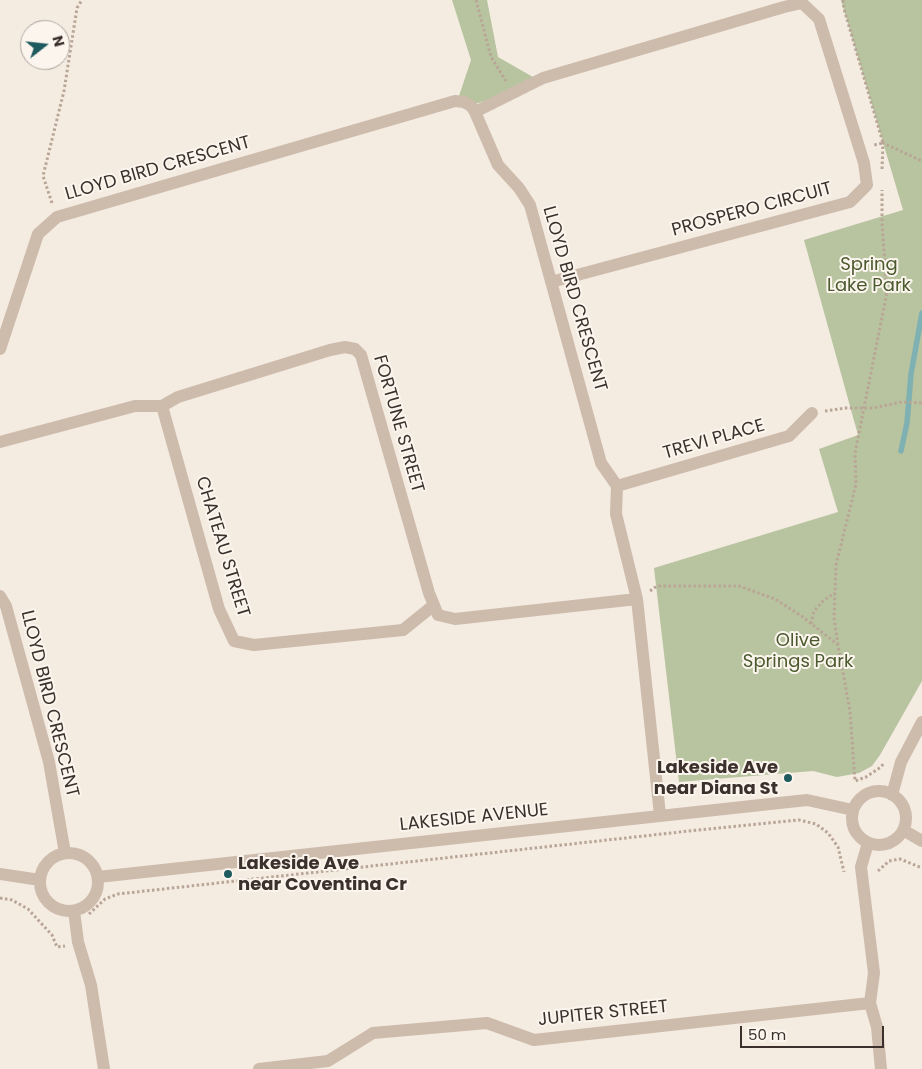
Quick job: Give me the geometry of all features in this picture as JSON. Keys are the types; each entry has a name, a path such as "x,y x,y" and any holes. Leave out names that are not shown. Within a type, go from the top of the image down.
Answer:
{"street":[{"name":"PROSPERO CIRCUIT","path":"475,112 543,78 784,7 802,3 819,19 864,163 867,185 850,202 551,282"},
{"name":"LLOYD BIRD CRESCENT","path":"0,349 38,234 57,217 455,101 464,102 471,106 475,112 498,166 519,188 530,205 601,462 617,486"},
{"name":"FORTUNE STREET","path":"0,442 135,406 162,406 178,397 330,350 345,347 355,349 361,355 428,593 434,605"},
{"name":"CHATEAU STREET","path":"162,406 218,609 234,640 254,644 403,630 434,605"},
{"name":"TREVI PLACE","path":"617,486 789,436 812,413"},
{"path":"617,486 616,514 637,600 660,815"},
{"name":"LLOYD BIRD CRESCENT","path":"0,596 6,606 49,762 65,853"},
{"path":"434,605 438,616 455,619 637,600"},
{"path":"892,795 901,762 922,722"},
{"path":"884,792 892,795 903,806 905,823 903,830 892,842 884,845 868,843 856,833 853,826 853,810 856,803 869,793 884,792"},
{"name":"LAKESIDE AVENUE","path":"98,877 807,800 853,810"},
{"path":"903,830 922,841"},
{"path":"868,843 861,867 874,973 870,1004 877,1026 881,1069"},
{"path":"65,853 74,853 82,856 95,868 98,877 95,895 83,908 74,911 57,908 50,904 44,897 41,889 40,880 47,862 55,856 65,853"},
{"path":"0,874 40,880"},
{"path":"74,911 78,942 91,985 104,1069"},
{"name":"JUPITER STREET","path":"259,1069 328,1061 373,1033 486,1023 534,1040 870,1004"}],"path":[{"path":"57,217 43,176 64,91 77,8 82,0"},
{"path":"476,0 490,57 514,92"},
{"path":"843,0 846,17 883,143 882,171"},
{"path":"883,143 922,161"},
{"path":"882,189 882,223 887,292 854,454 856,484 836,565 834,618 850,711 855,781 866,777 881,767 888,756 901,762"},
{"path":"812,413 846,408 874,408 902,402 922,403"},
{"path":"637,600 657,586 739,586 775,599 838,645"},
{"path":"811,624 814,611 824,600 835,593"},
{"path":"88,923 89,915 105,899 118,894 799,820 816,824 828,833 838,847 846,887 875,885 879,869 889,861 900,859 922,868"},
{"path":"0,898 12,900 28,909 52,935 57,947 78,942"}],"green space":[{"path":"452,0 487,0 498,57 533,77 514,92 475,104 459,96 471,60"},
{"name":"Olive Springs Park","path":"841,0 922,0 922,681 880,755 872,766 859,773 837,777 813,771 679,782 654,568 838,512 819,449 858,435 804,240 903,210"}],"waterway":[{"path":"901,451 907,423 911,374 922,313"}],"place":[{"name":"Lakeside Ave near Diana St","path":"788,778"},
{"name":"Lakeside Ave near Coventina Cr","path":"228,874"}],"park label":[{"name":"Spring Lake Park","path":"869,275"}]}
